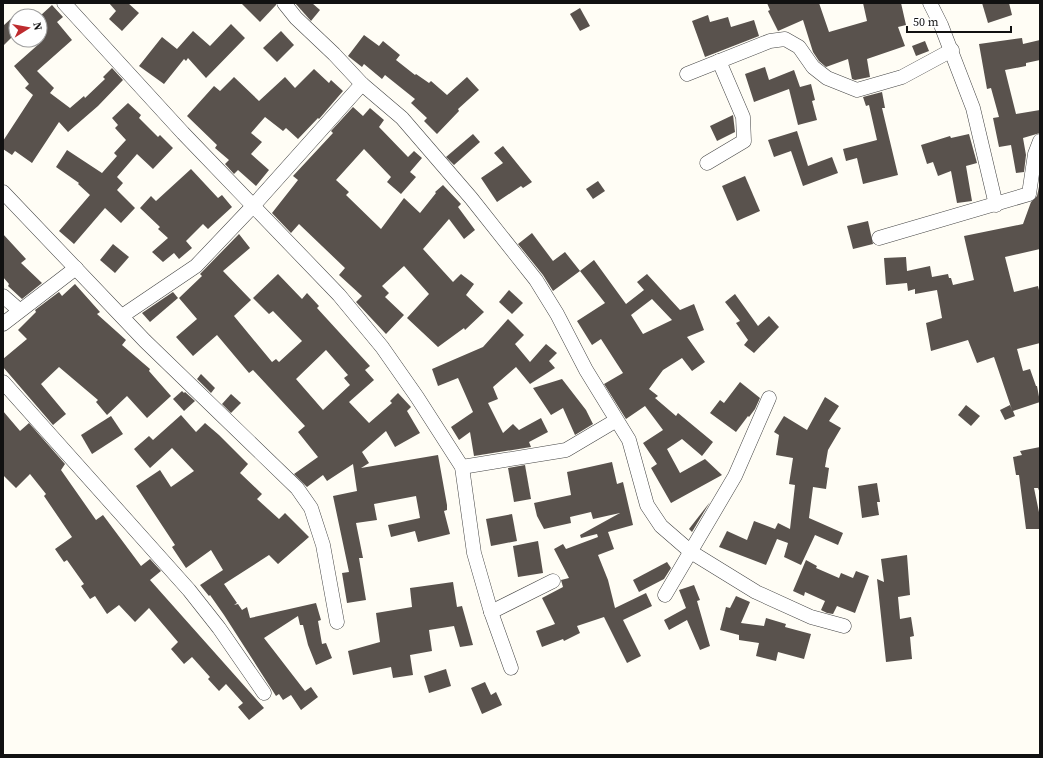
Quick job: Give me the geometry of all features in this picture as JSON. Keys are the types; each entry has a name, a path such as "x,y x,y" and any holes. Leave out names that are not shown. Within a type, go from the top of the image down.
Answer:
{"street":[{"path":"64,3 183,133 339,295 382,347 462,467 474,553 491,612 511,668"},
{"path":"284,3 305,27 334,54 362,84 402,118 471,198 536,280 557,314 615,421 629,440 647,505 661,526 690,552 763,595 811,617 844,626"},
{"path":"930,3 952,50 973,108 996,205"},
{"path":"687,74 770,41 785,39 799,48 813,67 827,78 857,90 902,77 952,50"},
{"path":"707,163 744,141 743,117 719,61"},
{"path":"122,316 196,266 254,206 362,84"},
{"path":"879,238 996,205 1029,194 1035,154 1040,141"},
{"path":"3,192 122,316 297,488 311,508 323,545 337,622"},
{"path":"3,324 19,310 76,268"},
{"path":"3,296 19,310"},
{"path":"3,382 189,590 219,628 264,693"},
{"path":"665,595 735,476 769,398"},
{"path":"462,467 566,450 615,421"},
{"path":"491,612 553,581"}],"building":[{"path":"109,3 128,3 139,13 122,31 109,19 116,11"},
{"path":"241,3 276,3 276,5 260,22"},
{"path":"295,3 312,3 320,10 311,21"},
{"path":"767,3 819,3 829,32 867,21 863,3 901,3 906,25 898,27 905,46 867,59 870,77 855,80 852,79 848,59 826,67 819,61 813,52 803,20 778,31 768,11 770,10"},
{"path":"982,3 1009,3 1012,15 988,23"},
{"path":"52,5 63,17 57,22 72,40 37,71 54,88 50,93 70,108 84,96 85,98 105,79 103,77 112,68 123,80 98,106 68,132 59,122 32,163 15,151 12,155 3,149 3,141 33,95 25,88 29,84 14,66 34,48 48,48 48,9"},
{"path":"580,8 590,26 580,31 570,14"},
{"path":"708,15 710,22 728,17 731,27 754,20 759,36 705,57 692,21"},
{"path":"8,21 8,41 3,46 3,26"},
{"path":"231,24 245,38 206,78 188,58 186,61 184,59 164,84 139,66 162,37 177,49 193,31 210,46"},
{"path":"281,31 294,45 277,62 263,48"},
{"path":"364,35 379,46 383,41 400,55 396,60 415,75 416,74 429,83 431,81 447,95 467,77 479,90 458,109 459,111 437,134 424,121 427,118 411,103 415,99 385,75 382,79 364,64 362,67 348,56"},
{"path":"1022,38 1023,44 1040,40 1040,60 1026,63 1026,66 1005,70 1016,114 1040,110 1040,133 1023,138 1026,155 1024,172 1016,173 1011,145 999,147 993,118 999,117 991,88 987,89 979,44"},
{"path":"925,41 929,51 916,56 912,46"},
{"path":"765,67 769,80 794,70 800,87 811,84 815,100 812,101 817,120 798,125 789,89 754,102 745,74"},
{"path":"314,69 329,83 331,80 343,91 319,119 318,118 298,139 286,128 283,131 265,117 251,133 262,142 251,154 269,170 256,186 238,170 234,174 225,164 229,160 215,148 217,145 187,116 214,86 220,91 234,77 259,101 285,77 295,88"},
{"path":"882,92 885,108 882,108 898,175 863,184 857,158 846,161 843,149 877,140 869,105 866,106 863,97"},
{"path":"128,103 141,115 139,118 158,137 160,135 173,148 153,169 137,154 117,177 123,183 117,190 135,208 121,223 105,208 74,244 59,231 90,195 78,184 79,183 56,167 67,150 102,173 117,156 114,153 126,140 115,128 118,125 112,118"},
{"path":"353,107 363,116 370,108 384,120 379,127 408,157 414,151 422,158 410,172 416,177 401,194 387,182 391,177 364,149 336,180 349,192 346,195 381,229 404,198 420,213 436,193 435,192 443,185 461,204 458,207 475,230 464,239 449,219 423,249 453,282 461,274 474,284 466,295 484,312 465,330 464,328 438,347 407,318 429,294 404,266 382,286 389,293 385,297 404,315 386,334 356,302 362,296 339,275 345,268 299,224 291,233 272,213 298,180 293,176 333,133 331,131"},
{"path":"733,115 735,132 717,141 710,126"},
{"path":"797,131 808,166 832,157 838,173 803,186 791,151 774,157 768,140"},
{"path":"473,134 480,142 454,165 446,157"},
{"path":"969,134 977,163 966,166 972,201 957,203 951,171 938,176 933,162 927,164 921,145 950,136 951,138"},
{"path":"503,146 532,182 523,188 521,186 497,202 481,178 503,163 494,153"},
{"path":"191,169 218,198 222,195 232,207 208,229 203,224 186,241 192,248 179,259 174,253 163,262 152,252 168,238 158,229 160,227 140,208 151,196 156,201"},
{"path":"745,176 760,211 737,221 722,186"},
{"path":"598,181 605,191 593,199 586,189"},
{"path":"1040,182 1040,249 1005,257 1014,292 1038,286 1040,294 1040,343 1017,349 1023,371 1030,369 1037,386 1040,402 1013,411 1015,416 1005,420 1000,410 1010,405 1012,410 994,357 977,363 968,340 931,351 926,323 942,318 937,290 915,294 915,289 908,291 907,283 886,285 884,258 906,257 907,271 930,266 932,277 948,274 953,285 974,280 964,236 1023,224 1031,202 1037,196"},
{"path":"868,221 873,244 853,249 847,226"},
{"path":"532,233 553,261 565,252 580,271 553,291 543,275 518,244"},
{"path":"3,234 26,259 21,263 42,283 22,299 8,286 9,284 3,277"},
{"path":"239,234 250,248 223,271 251,300 234,316 272,362 276,359 279,362 302,341 273,311 269,314 253,298 278,274 302,299 307,293 319,306 317,308 370,366 365,370 374,380 349,402 369,423 392,403 390,401 398,393 411,407 407,411 420,433 395,447 386,431 362,452 369,463 361,468 438,455 447,505 447,510 444,511 450,534 418,542 415,531 391,537 388,525 420,518 416,496 374,504 377,520 356,523 363,558 359,558 366,600 347,603 342,573 349,572 333,496 357,491 353,464 327,481 323,475 307,487 294,474 318,457 298,432 305,426 253,370 249,373 217,335 193,356 176,337 197,319 179,298 202,276 200,274","holes":["326,350 348,375 344,378 350,385 323,410 296,379"]},
{"path":"113,244 129,257 115,273 100,260"},
{"path":"594,260 626,304 644,290 637,282 647,274 680,310 694,304 704,330 687,337 705,362 692,371 682,358 663,370 649,389 658,396 655,398 676,416 678,413 713,442 702,456 682,439 667,449 680,473 705,459 722,475 671,503 651,468 657,464 643,443 663,430 645,406 626,419 604,384 623,373 601,339 592,345 577,321 605,303 580,271","holes":["652,299 672,320 643,334 631,315"]},
{"path":"75,284 100,312 97,314 126,340 122,345 150,369 149,371 171,396 147,418 127,396 107,415 96,402 98,400 59,367 41,384 66,414 53,425 3,367 3,359 27,339 18,330 36,312 35,310 59,292 62,296"},
{"path":"509,290 523,303 512,314 499,302"},
{"path":"173,292 178,298 150,322 142,313"},
{"path":"735,294 758,326 769,316 779,327 754,353 744,345 748,340 736,323 740,321 725,302"},
{"path":"508,319 524,335 515,344 530,362 546,344 557,353 549,361 555,368 530,384 516,367 493,387 498,399 488,403 503,433 513,424 519,430 541,418 548,432 529,442 531,447 474,456 470,432 459,440 451,427 473,412 458,378 438,386 432,369 483,347"},
{"path":"201,374 215,388 211,393 197,379"},
{"path":"562,379 586,410 593,424 575,435 563,408 551,415 533,388"},
{"path":"740,382 760,398 755,409 736,432 710,413 720,400 724,403"},
{"path":"182,391 195,401 184,411 173,399"},
{"path":"231,394 241,403 231,413 222,404"},
{"path":"825,397 839,406 829,421 841,428 828,450 825,467 829,468 826,489 813,487 809,518 843,533 838,545 815,535 801,565 784,557 788,543 777,539 766,565 719,547 727,531 747,540 754,521 775,529 778,523 790,529 795,485 789,484 793,458 776,455 779,435 774,432 784,416 807,430"},
{"path":"966,405 980,416 971,426 958,415"},
{"path":"3,411 20,431 29,423 65,464 61,470 96,520 103,515 141,566 150,559 161,571 150,580 264,708 249,720 238,707 243,703 226,684 219,691 208,679 210,677 192,657 184,664 171,649 178,642 149,608 135,622 119,605 107,614 95,596 90,599 81,586 84,584 67,560 64,562 55,549 72,537 44,496 46,494 30,474 16,488 3,475"},
{"path":"181,415 196,432 205,423 219,435 248,464 240,473 262,494 257,499 279,519 285,513 309,537 278,564 269,555 224,584 237,603 234,605 238,604 242,610 247,607 250,618 316,603 321,620 318,621 322,644 326,643 332,658 316,665 308,645 303,625 300,625 298,616 264,638 305,691 311,687 318,697 301,710 291,695 283,700 279,694 276,696 224,615 210,595 209,596 200,585 223,570 211,550 186,568 172,547 175,545 136,486 160,470 171,487 194,471 172,448 150,468 134,449 149,436 153,440"},
{"path":"111,416 123,434 92,454 81,435"},
{"path":"1040,447 1040,493 1038,488 1034,488 1040,517 1040,529 1026,529 1019,475 1016,475 1013,457 1022,455 1020,451"},
{"path":"612,462 617,484 623,482 633,525 608,532 614,549 598,555 608,580 615,608 646,593 652,606 623,620 641,656 627,663 604,617 577,626 580,633 564,641 563,639 542,647 536,631 555,624 542,598 563,587 561,580 569,578 554,549 563,544 566,549 598,537 597,534 581,538 580,535 620,513 593,519 591,512 570,517 571,523 544,529 537,516 534,503 571,495 567,472"},
{"path":"525,465 531,499 514,502 508,468"},
{"path":"877,483 880,502 877,502 879,515 862,518 858,486"},
{"path":"710,502 692,532 689,529"},
{"path":"512,514 517,541 491,546 486,519"},
{"path":"538,541 543,573 518,577 513,546"},
{"path":"907,555 910,595 898,597 900,619 911,617 914,636 910,637 912,659 886,662 877,579 884,582 881,559"},
{"path":"806,560 817,566 816,568 839,578 841,573 853,578 856,571 869,576 855,613 837,606 833,614 827,613 821,610 825,601 805,592 804,596 793,591"},
{"path":"667,562 671,568 664,579 639,592 633,580"},
{"path":"453,582 457,607 462,606 473,645 460,647 454,626 429,630 432,651 410,655 413,675 393,678 391,667 353,675 348,651 380,642 376,613 412,607 410,588"},
{"path":"694,585 700,600 697,601 710,646 700,650 687,620 669,630 664,620 686,608 679,590"},
{"path":"736,596 750,602 741,623 764,626 766,618 786,624 785,627 811,634 804,659 778,652 776,661 756,656 759,643 739,640 739,635 720,630 726,607 730,608"},
{"path":"446,669 451,686 429,693 424,676"},
{"path":"485,682 491,695 496,692 502,705 482,714 471,688"}]}
